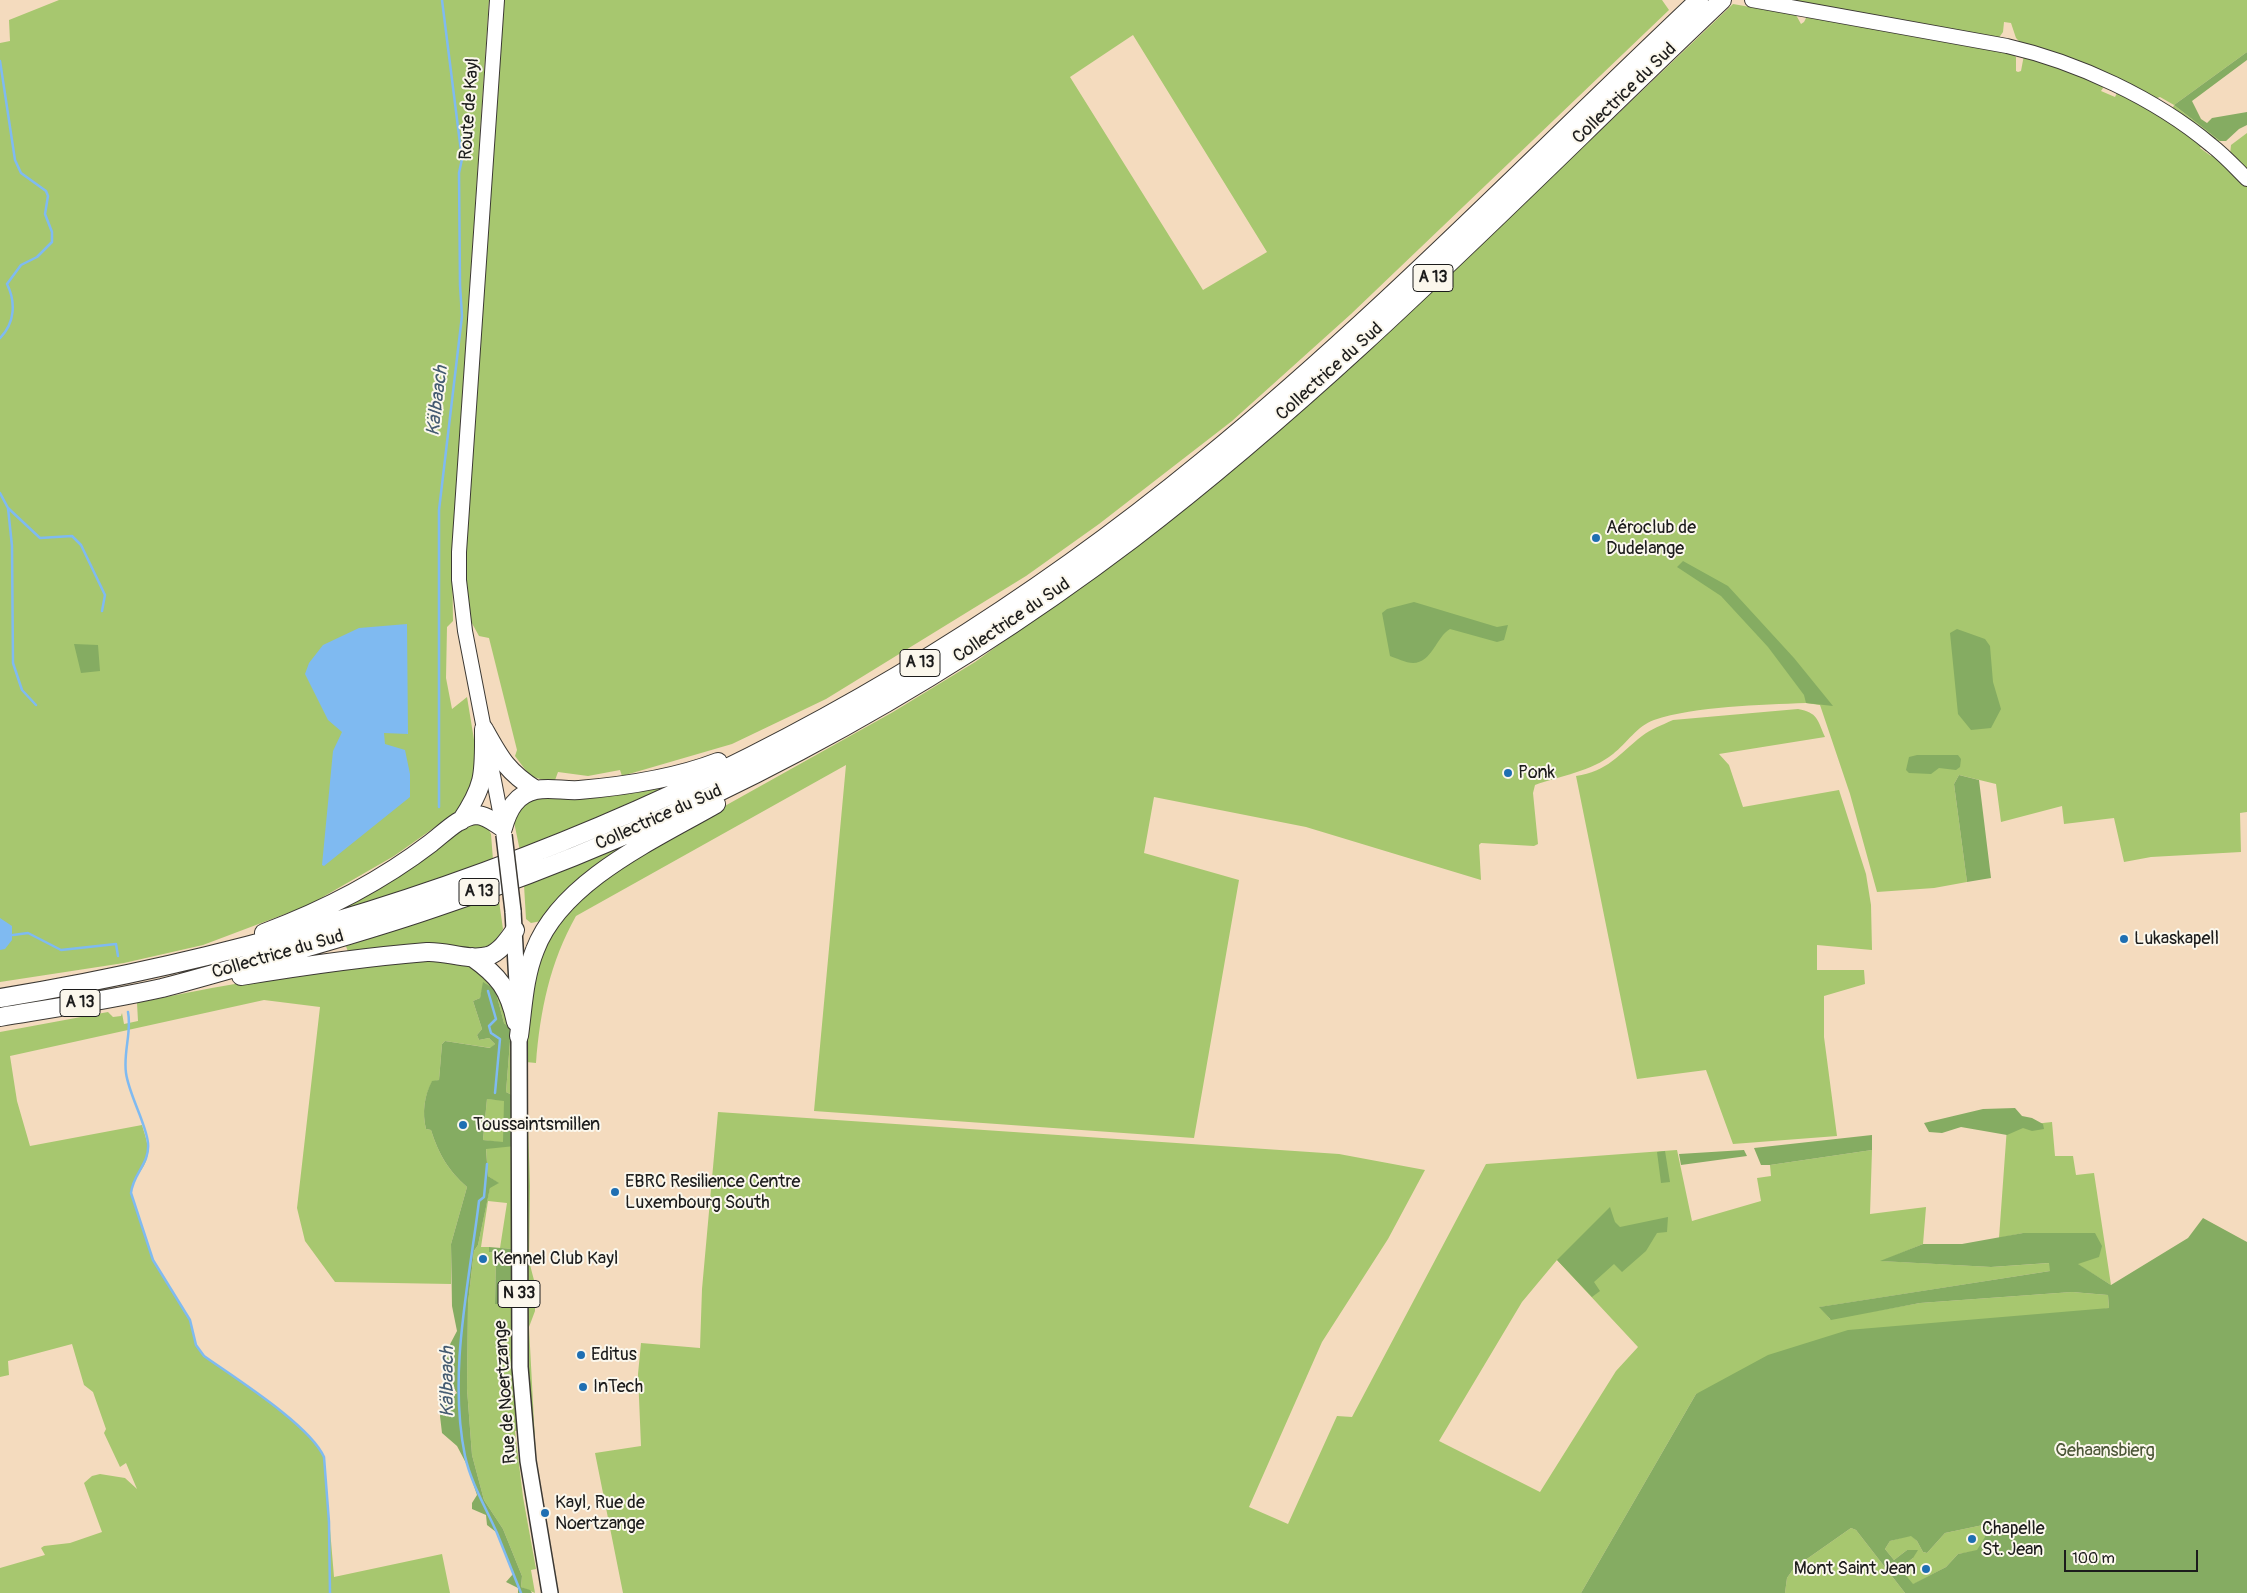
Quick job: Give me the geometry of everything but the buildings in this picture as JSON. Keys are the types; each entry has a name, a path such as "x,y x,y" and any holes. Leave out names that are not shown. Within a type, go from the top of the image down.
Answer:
{"highway":[{"name":"Collectrice du Sud","path":"0,998 61,988 183,963 322,927 429,893 525,858 634,812 785,740 868,694 1009,606 1121,526 1284,394 1404,284 1699,0"},
{"name":"Collectrice du Sud","path":"0,1017 160,988 329,941 449,903 615,839 785,758 868,713 1021,617 1129,540 1295,406 1416,295 1722,0"},
{"name":"A 13","path":"461,821 476,798 484,774 484,729"},
{"path":"484,729 499,757 514,776 536,790 519,799 510,808 504,832"},
{"name":"A 13","path":"536,790 567,791 645,782 701,769 758,746 785,740"},
{"name":"A 13","path":"519,1036 529,967 546,926 574,896 633,851 758,779 785,758"},
{"name":"A 13","path":"183,963 272,930 355,892 418,853 461,821 476,815 487,818 504,832"},
{"name":"A 13","path":"160,988 315,964 376,957 429,952 472,957 488,956 500,949 514,921 530,928 546,926"},
{"path":"472,957 489,969 504,985 512,1001 519,1036"}],"main road":[{"name":"Route de Kayl","path":"497,0 459,570 464,622 504,832"},
{"path":"1758,1 2006,46 2046,56 2074,66 2156,107 2194,131 2247,179"},
{"name":"N 33","path":"504,832 514,921 519,1036"},
{"name":"Rue de Noertzange","path":"519,1036 520,1366 528,1461 550,1593"}],"green space":[{"path":"59,0 489,0 452,550 453,621 447,627 446,678 452,709 467,697 479,770 473,788 458,811 394,856 309,905 203,945 124,963 0,982 0,43 10,41 9,20"},
{"path":"504,0 1662,0 1669,10 1351,314 1232,421 1099,524 1026,576 826,699 732,744 622,776 620,770 588,776 558,772 554,783 530,776 515,756 517,750 489,638 479,636 468,616 466,547","holes":["1133,35 1267,252 1203,290 1070,77"]},
{"path":"1776,0 2247,0 2247,52 2174,105 2160,97 2154,99 2021,43 2016,38 2011,23 2004,22 2003,32 1998,39"},
{"path":"1733,4 1796,15 1801,24 1807,16 2006,50 2016,57 2016,71 2018,72 2021,71 2024,55 2049,62 2102,86 2101,91 2115,97 2117,93 2176,124 2203,144 2200,148 2211,156 2213,153 2247,185 2247,812 2240,813 2241,852 2151,857 2124,862 2114,818 2064,824 2062,806 2001,822 1996,784 1959,775 1954,784 1967,882 1934,888 1877,892 1850,794 1820,705 1806,703 1708,709 1670,715 1648,723 1637,730 1618,750 1605,760 1586,769 1535,785 1533,793 1538,844 1534,846 1481,843 1479,845 1481,880 1306,827 1154,797 1144,853 1239,880 1194,1138 814,1111 846,765 576,916 559,951 548,987 540,1025 536,1063 526,1062 529,996 547,936 587,890 655,845 893,712 975,662 1156,531 1222,479 1301,412 1423,300"},
{"path":"2247,52 2247,60 2192,101 2201,119 2207,123 2212,118 2247,112 2247,125 2239,129 2226,141 2220,141 2174,105"},
{"path":"2174,105 2220,141 2215,142 2172,110"},
{"path":"2247,133 2247,172 2230,155 2231,145"},
{"path":"1683,561 1728,586 1794,658 1833,706 1806,703 1804,695 1768,647 1721,596 1677,567"},
{"path":"1414,602 1497,627 1508,625 1504,640 1497,642 1450,629 1425,659 1419,662 1410,663 1390,656 1382,613 1387,609"},
{"path":"1957,629 1985,639 1990,646 1993,682 2001,709 1991,728 1971,730 1958,714 1950,633"},
{"path":"74,644 98,645 100,671 81,673"},
{"path":"1798,709 1810,713 1816,718 1825,737 1719,754 1729,765 1743,807 1839,790 1866,874 1871,905 1872,950 1817,945 1817,970 1864,970 1865,984 1824,996 1824,1037 1837,1136 1733,1144 1706,1070 1637,1079 1576,776 1596,771 1619,756 1645,734 1673,720"},
{"path":"1917,755 1958,755 1961,759 1960,767 1956,770 1939,768 1931,774 1909,773 1906,770 1909,757"},
{"path":"1959,775 1979,780 1991,878 1967,882 1954,784"},
{"path":"669,781 672,786 520,851 513,817 530,797"},
{"path":"472,823 486,825 491,834 493,860 331,915"},
{"path":"621,845 624,852 541,921 531,923 526,919 524,885"},
{"path":"498,894 503,929 500,934 502,936 481,951 349,955 346,946"},
{"path":"437,958 479,969 492,980 501,993 508,1009 512,1026 516,1095 527,1096 530,1186 529,1261 535,1284 535,1311 529,1327 536,1460 528,1461 525,1430 515,1431 523,1497 536,1569 531,1570 535,1593 521,1587 522,1576 503,1529 484,1500 472,1455 467,1389 468,1303 474,1251 478,1245 490,1187 498,1183 488,1176 486,1148 515,1145 514,1096 506,1092 511,1029 504,1023 495,989 484,983 480,998 473,1001 482,1029 477,1035 479,1040 489,1038 495,1044 491,1048 445,1041 442,1044 439,1080 432,1082 424,1105 426,1129 431,1130 445,1162 467,1187 451,1244 451,1284 335,1282 305,1241 297,1208 320,1007 264,1000 10,1056 17,1101 30,1146 142,1125 148,1152 144,1165 133,1183 131,1193 153,1260 190,1320 196,1345 204,1356 252,1389 288,1417 316,1444 324,1457 334,1577 442,1554 450,1593 0,1593 0,1568 45,1555 41,1548 44,1546 70,1543 102,1532 84,1483 92,1476 100,1474 125,1478 137,1489 126,1463 120,1467 104,1433 106,1429 93,1392 84,1385 72,1344 8,1361 9,1375 0,1377 0,1032 108,1012 113,1017 121,1016 122,1013 124,1024 138,1021 137,1003 287,975","holes":["488,1201 507,1203 500,1248 513,1249 513,1300 507,1304 495,1303 496,1253 489,1252 489,1247 481,1247"]},
{"path":"483,982 495,989 504,1023 511,1029 506,1092 514,1096 515,1146 486,1149 488,1176 499,1183 490,1188 478,1245 474,1251 468,1303 467,1389 472,1455 484,1500 503,1529 522,1576 521,1587 530,1590 532,1593 518,1593 518,1588 506,1582 513,1574 496,1532 487,1525 486,1515 472,1509 472,1503 477,1495 467,1465 457,1446 442,1433 440,1416 443,1403 457,1393 445,1375 447,1350 457,1331 452,1306 451,1244 467,1187 445,1162 431,1130 426,1129 424,1105 432,1081 439,1080 442,1044 445,1041 490,1048 495,1044 489,1038 479,1040 477,1035 482,1029 473,1001 480,998","holes":["487,1099 504,1101 503,1142 483,1140"]},
{"path":"487,1099 504,1100 504,1143 483,1140"},
{"path":"2015,1108 2022,1116 2032,1118 2043,1124 2044,1129 2032,1131 2023,1128 2007,1135 1961,1127 1942,1133 1929,1132 1924,1123 1983,1109"},
{"path":"718,1112 1339,1154 1425,1170 1388,1239 1322,1342 1249,1507 1288,1524 1337,1416 1352,1417 1486,1164 1677,1150 1692,1221 1761,1201 1757,1178 1771,1176 1770,1165 1872,1150 1870,1214 1926,1207 1923,1244 1882,1261 1991,1267 2050,1263 2050,1271 1820,1307 1830,1319 1920,1303 2072,1292 2108,1295 2109,1308 1696,1394 1581,1593 623,1593 595,1453 641,1446 638,1374 641,1343 700,1348 702,1289","holes":["1557,1260 1638,1347 1616,1371 1540,1492 1439,1441 1522,1302"]},
{"path":"2052,1122 2055,1156 2073,1156 2076,1175 2094,1173 2111,1285 2077,1264 2095,1233 2023,1233 1999,1238 2007,1127"},
{"path":"1872,1135 1872,1150 1770,1165 1761,1165 1754,1148"},
{"path":"1744,1150 1747,1156 1681,1165 1679,1154"},
{"path":"1665,1151 1670,1182 1661,1183 1657,1152"},
{"path":"1610,1207 1615,1222 1620,1227 1668,1217 1667,1232 1657,1233 1646,1251 1622,1272 1614,1264 1594,1282 1600,1291 1592,1297 1557,1260"},
{"name":"Gehaansbierg","path":"2203,1218 2247,1242 2247,1593 1905,1593 1856,1530 1851,1528 1794,1568 1787,1578 1785,1593 1581,1593 1696,1394 1768,1355 1848,1330 2109,1308 2108,1295 2072,1292 1920,1303 1831,1320 1819,1307 2050,1271 2049,1263 1991,1267 1880,1261 1923,1244 1962,1244 2023,1233 2095,1233 2102,1246 2099,1257 2078,1264 2111,1285 2188,1238","holes":["1983,1525 1985,1537 1977,1550 1958,1554 1946,1567 1913,1584 1900,1568 1913,1558 1918,1550 1907,1550 1894,1560 1885,1549 1890,1541 1911,1536 1917,1541 1923,1552 1927,1553 1945,1533"]},
{"path":"489,1247 513,1249 513,1300 507,1304 495,1304 496,1253 489,1252"},
{"path":"1983,1525 1986,1537 1977,1551 1958,1554 1946,1567 1912,1585 1899,1568 1913,1558 1907,1550 1894,1560 1885,1549 1890,1541 1911,1535 1923,1552 1927,1553 1945,1533"},
{"path":"1851,1528 1856,1530 1905,1593 1785,1593 1787,1578 1794,1568"}],"water":[{"path":"407,624 408,734 384,733 385,744 405,750 410,774 410,797 324,866 322,865 333,751 342,732 328,720 305,674 309,663 323,645 359,628"},
{"path":"0,918 12,926 12,940 5,949 0,950"}],"waterway":[{"name":"Kälbaach","path":"439,807 439,510 462,316 459,173 462,159 442,0"},
{"path":"0,61 15,160 21,173 46,191 48,196 45,214 52,232 52,242 37,257 21,265 7,284 13,305 9,326 0,338"},
{"path":"0,493 8,508 12,546 13,663 22,690 36,705"},
{"path":"8,508 40,538 72,536 81,545 105,595 102,611"},
{"path":"13,935 28,933 61,950 116,944 118,956"},
{"name":"Kälbaach","path":"488,991 496,1019 489,1026 491,1033 500,1039 495,1093"},
{"path":"128,1012 126,1073 148,1143 144,1163 132,1186 131,1193 153,1260 190,1320 196,1345 204,1356 252,1389 288,1417 316,1444 324,1457 329,1522 330,1593"},
{"name":"Kälbaach","path":"487,1164 484,1197 479,1201 462,1328 459,1360 460,1424 465,1456 471,1476 497,1533 521,1593"}],"place":[{"name":"Aéroclub de Dudelange","path":"1596,538"},
{"name":"Ponk","path":"1508,773"},
{"name":"Lukaskapell","path":"2124,939"},
{"name":"Toussaintsmillen","path":"463,1125"},
{"name":"EBRC Resilience Centre Luxembourg South","path":"615,1192"},
{"name":"Kennel Club Kayl","path":"483,1259"},
{"name":"Editus","path":"581,1355"},
{"name":"InTech","path":"583,1387"},
{"name":"Kayl, Rue de Noertzange","path":"545,1513"},
{"name":"Chapelle St. Jean","path":"1972,1539"},
{"name":"Mont Saint Jean","path":"1926,1569"}]}
